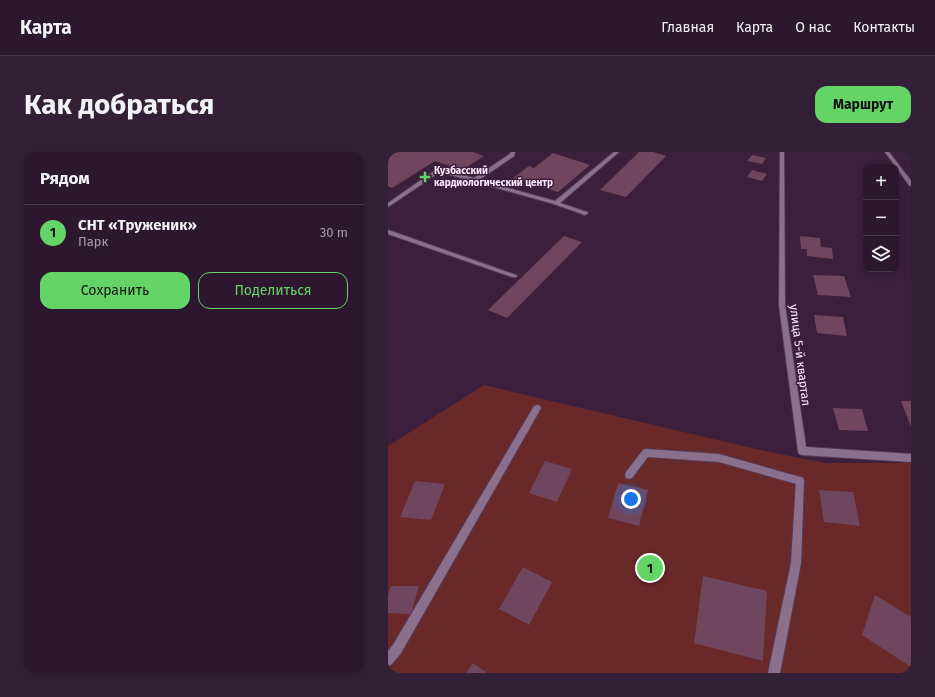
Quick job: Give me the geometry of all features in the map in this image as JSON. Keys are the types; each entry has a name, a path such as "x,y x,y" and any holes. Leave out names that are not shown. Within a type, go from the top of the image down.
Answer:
{"street":[{"path":"475,180 512,155 513,152"},
{"path":"556,203 617,152"},
{"name":"улица 5-й квартал","path":"782,152 782,305 802,451 911,458"},
{"path":"886,152 911,184"},
{"path":"388,204 439,170 586,213"},
{"path":"388,232 514,276"},
{"path":"388,660 397,649 537,408"},
{"path":"629,475 646,453 719,458 800,480 796,563 774,673"}],"shaded area":[{"path":"484,385 756,449 825,463 911,463 911,673 388,673 388,446"}],"building":[{"path":"388,152 473,152 484,156 462,170 435,161 392,188 388,186"},
{"path":"639,152 653,152 666,156 626,197 600,190"},
{"path":"553,153 590,165 558,192 513,178 529,166 534,168"},
{"path":"752,155 766,158 762,164 747,161"},
{"path":"752,170 767,174 762,181 747,177"},
{"path":"564,236 582,242 507,318 488,310"},
{"path":"800,236 820,238 821,247 832,248 833,259 807,256 807,249 801,249"},
{"path":"813,275 844,276 851,297 818,295"},
{"path":"814,315 843,317 847,336 817,333"},
{"path":"901,401 911,401 911,427"},
{"path":"833,408 862,409 868,431 839,430"},
{"path":"545,461 572,469 557,502 529,493"},
{"path":"415,481 445,484 431,520 400,517"},
{"path":"618,483 648,490 639,526 608,518"},
{"path":"819,490 853,492 860,526 824,522"},
{"path":"523,567 552,582 529,625 499,609"},
{"path":"703,576 767,591 763,661 694,643"},
{"path":"391,586 419,586 411,614 388,613 388,595"},
{"path":"875,595 911,617 911,667 862,635"},
{"path":"473,663 487,673 466,673"}],"place":[{"name":"Кузбасский кардиологический центр","path":"425,177"},
{"name":"СНТ «Труженик»","path":"650,568"}]}
